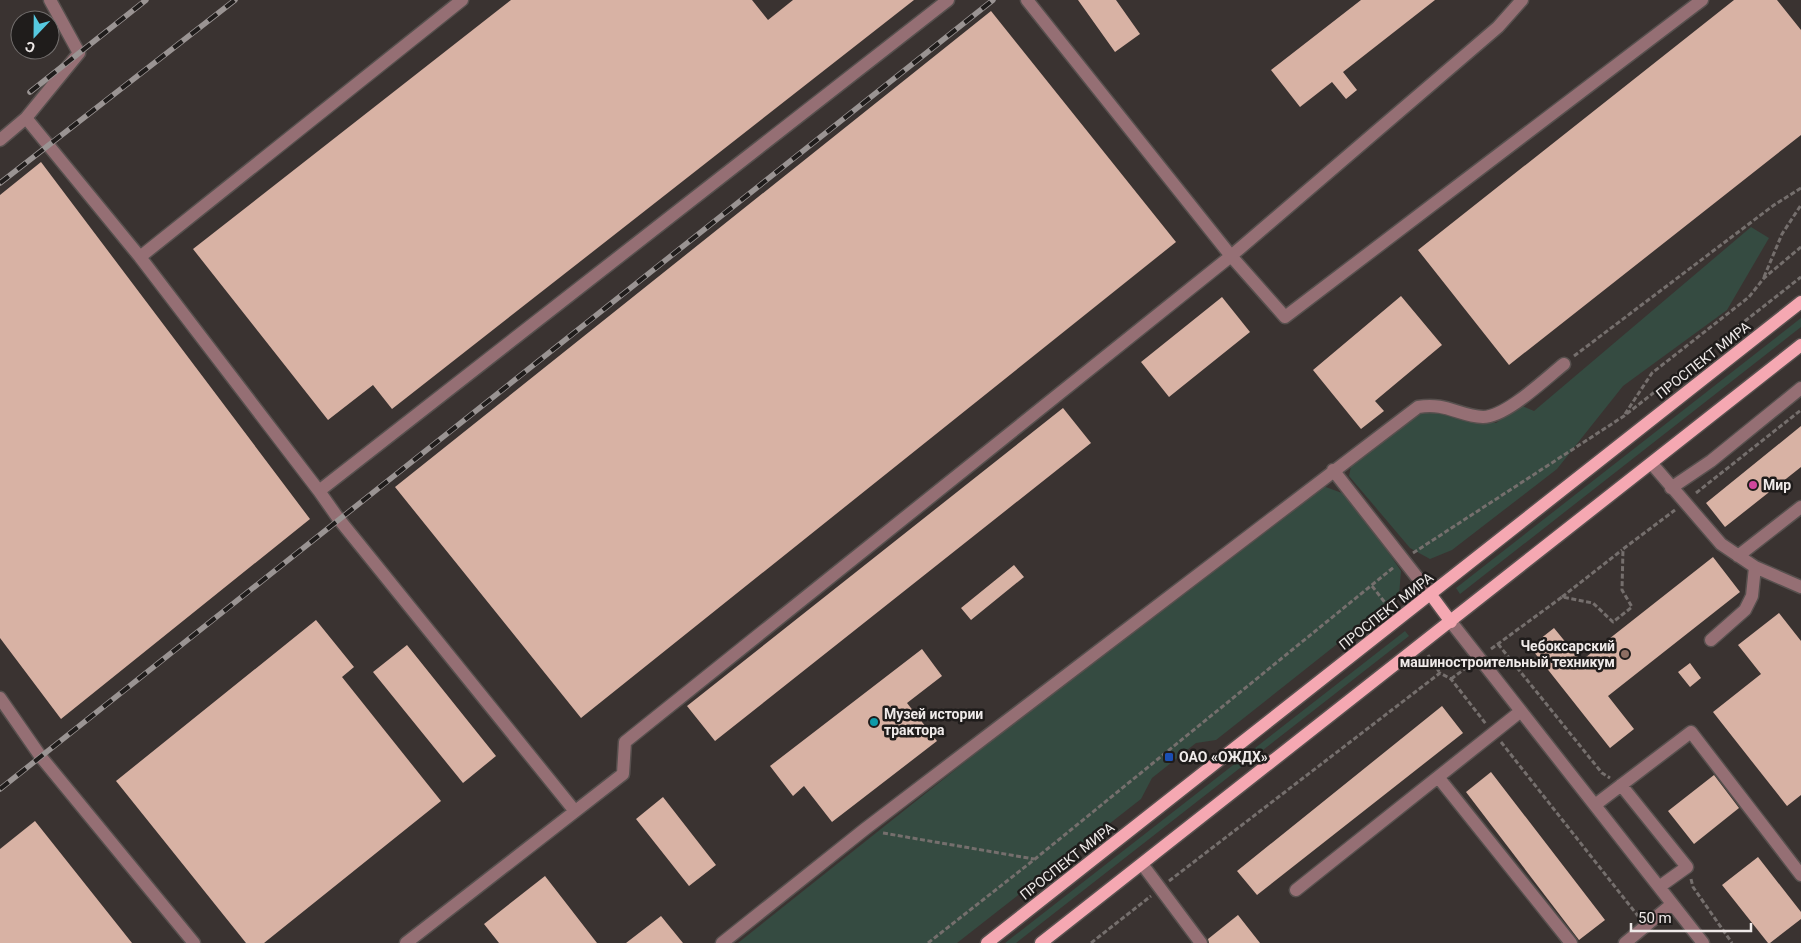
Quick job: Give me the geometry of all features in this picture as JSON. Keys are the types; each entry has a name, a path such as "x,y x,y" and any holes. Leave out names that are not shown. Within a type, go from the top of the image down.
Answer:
{"main road":[{"name":"ПРОСПЕКТ МИРА","path":"988,943 1801,302"},
{"path":"1048,941 1142,864 1801,345"},
{"path":"1431,595 1451,622"}],"street":[{"path":"0,140 26,118 79,53 50,0"},
{"path":"140,257 462,0"},
{"path":"319,491 948,0"},
{"path":"1027,0 1231,256 1285,317 1702,0"},
{"path":"406,943 574,810 623,774 625,742 1231,256 1498,26 1522,0"},
{"path":"26,118 140,257 338,518 574,810"},
{"path":"722,943 865,829 1418,407 1433,404 1483,417 1500,414 1564,364"},
{"path":"1671,488 1711,462 1801,388"},
{"path":"1652,464 1721,544 1755,567 1801,587"},
{"path":"1333,470 1431,595"},
{"path":"1738,556 1801,508"},
{"path":"1711,640 1745,610 1752,596 1755,567"},
{"path":"1451,622 1702,943"},
{"path":"0,698 41,757 194,943"},
{"path":"1296,890 1521,711"},
{"path":"1595,805 1691,732 1801,875"},
{"path":"1438,777 1571,943"},
{"path":"1621,785 1687,867 1659,887"},
{"path":"1142,864 1201,943"},
{"path":"1625,943 1672,904"}],"path":[{"path":"1564,364 1774,205 1801,188"},
{"path":"1764,278 1782,234 1801,205"},
{"path":"1624,416 1652,373 1749,297 1764,278 1801,248"},
{"path":"1410,554 1624,416 1801,277"},
{"path":"1690,498 1801,410"},
{"path":"1491,649 1680,506"},
{"path":"1562,596 1592,603 1613,622 1632,606 1622,590 1623,549"},
{"path":"928,943 1035,859 1400,562"},
{"path":"1372,586 1391,609"},
{"path":"1498,644 1602,773 1621,785"},
{"path":"1428,655 1440,672"},
{"path":"1451,679 1470,664"},
{"path":"865,829 1035,859"},
{"path":"1687,867 1693,887 1732,943"},
{"path":"1091,943 1156,892"}],"green space":[{"path":"1751,227 1769,238 1727,310 1623,386 1557,469 1452,550 1430,559 1410,548 1349,476 1352,461 1424,408 1496,423 1520,405 1534,411"},
{"path":"1801,318 1801,327 1460,594 1456,588"},
{"path":"1315,483 1350,496 1401,571 1399,595 1216,740 1196,743 1152,778 1141,799 957,943 738,943"},
{"path":"1405,631 1409,636 1016,943 1005,943"}],"building":[{"path":"511,0 752,0 768,20 793,0 914,0 392,409 373,385 328,420 193,249"},
{"path":"1078,0 1116,0 1140,34 1115,52"},
{"path":"1361,0 1435,0 1343,72 1357,90 1346,99 1332,82 1300,107 1271,70"},
{"path":"1734,0 1777,0 1801,30 1801,135 1509,365 1418,250"},
{"path":"991,11 1176,242 581,718 395,487"},
{"path":"41,162 310,519 61,719 0,638 0,195"},
{"path":"1401,296 1442,345 1375,401 1384,411 1361,429 1313,370"},
{"path":"1222,297 1250,332 1169,397 1141,362"},
{"path":"1063,408 1091,443 715,741 687,706"},
{"name":"Мир","path":"1801,426 1801,467 1725,527 1706,503"},
{"name":"Чебоксарский машиностроительный техникум","path":"1713,557 1740,592 1608,696 1634,729 1610,748 1530,647 1554,628 1581,661"},
{"path":"1014,565 1024,577 971,620 961,608"},
{"path":"1779,613 1801,641 1801,795 1787,806 1713,712 1761,674 1738,645"},
{"path":"316,620 354,667 342,677 441,801 264,943 246,943 116,781"},
{"path":"407,645 496,756 463,783 373,672"},
{"name":"Музей истории трактора","path":"922,649 942,676 907,703 937,741 832,822 804,786 793,796 770,766"},
{"path":"1690,663 1701,678 1690,687 1678,672"},
{"path":"1442,706 1463,733 1257,895 1237,871"},
{"path":"1491,772 1605,920 1579,940 1466,792"},
{"path":"1714,775 1739,808 1694,844 1668,811"},
{"path":"663,797 716,865 689,886 636,819"},
{"path":"35,821 132,943 0,943 0,849"},
{"path":"1758,857 1801,912 1801,919 1770,943 1768,943 1722,885"},
{"path":"545,876 597,943 499,943 484,924"},
{"path":"1238,915 1260,943 1209,943 1208,939"},
{"path":"661,916 683,943 626,943"}],"railway":[{"path":"30,92 146,0"},
{"path":"0,183 235,0"},
{"path":"0,789 993,0"}],"place":[{"name":"Мир","path":"1753,485"},
{"name":"Чебоксарский машиностроительный техникум","path":"1625,654"},
{"name":"Музей истории трактора","path":"874,722"},
{"name":"ОАО «ОЖДХ»","path":"1169,757"}]}
